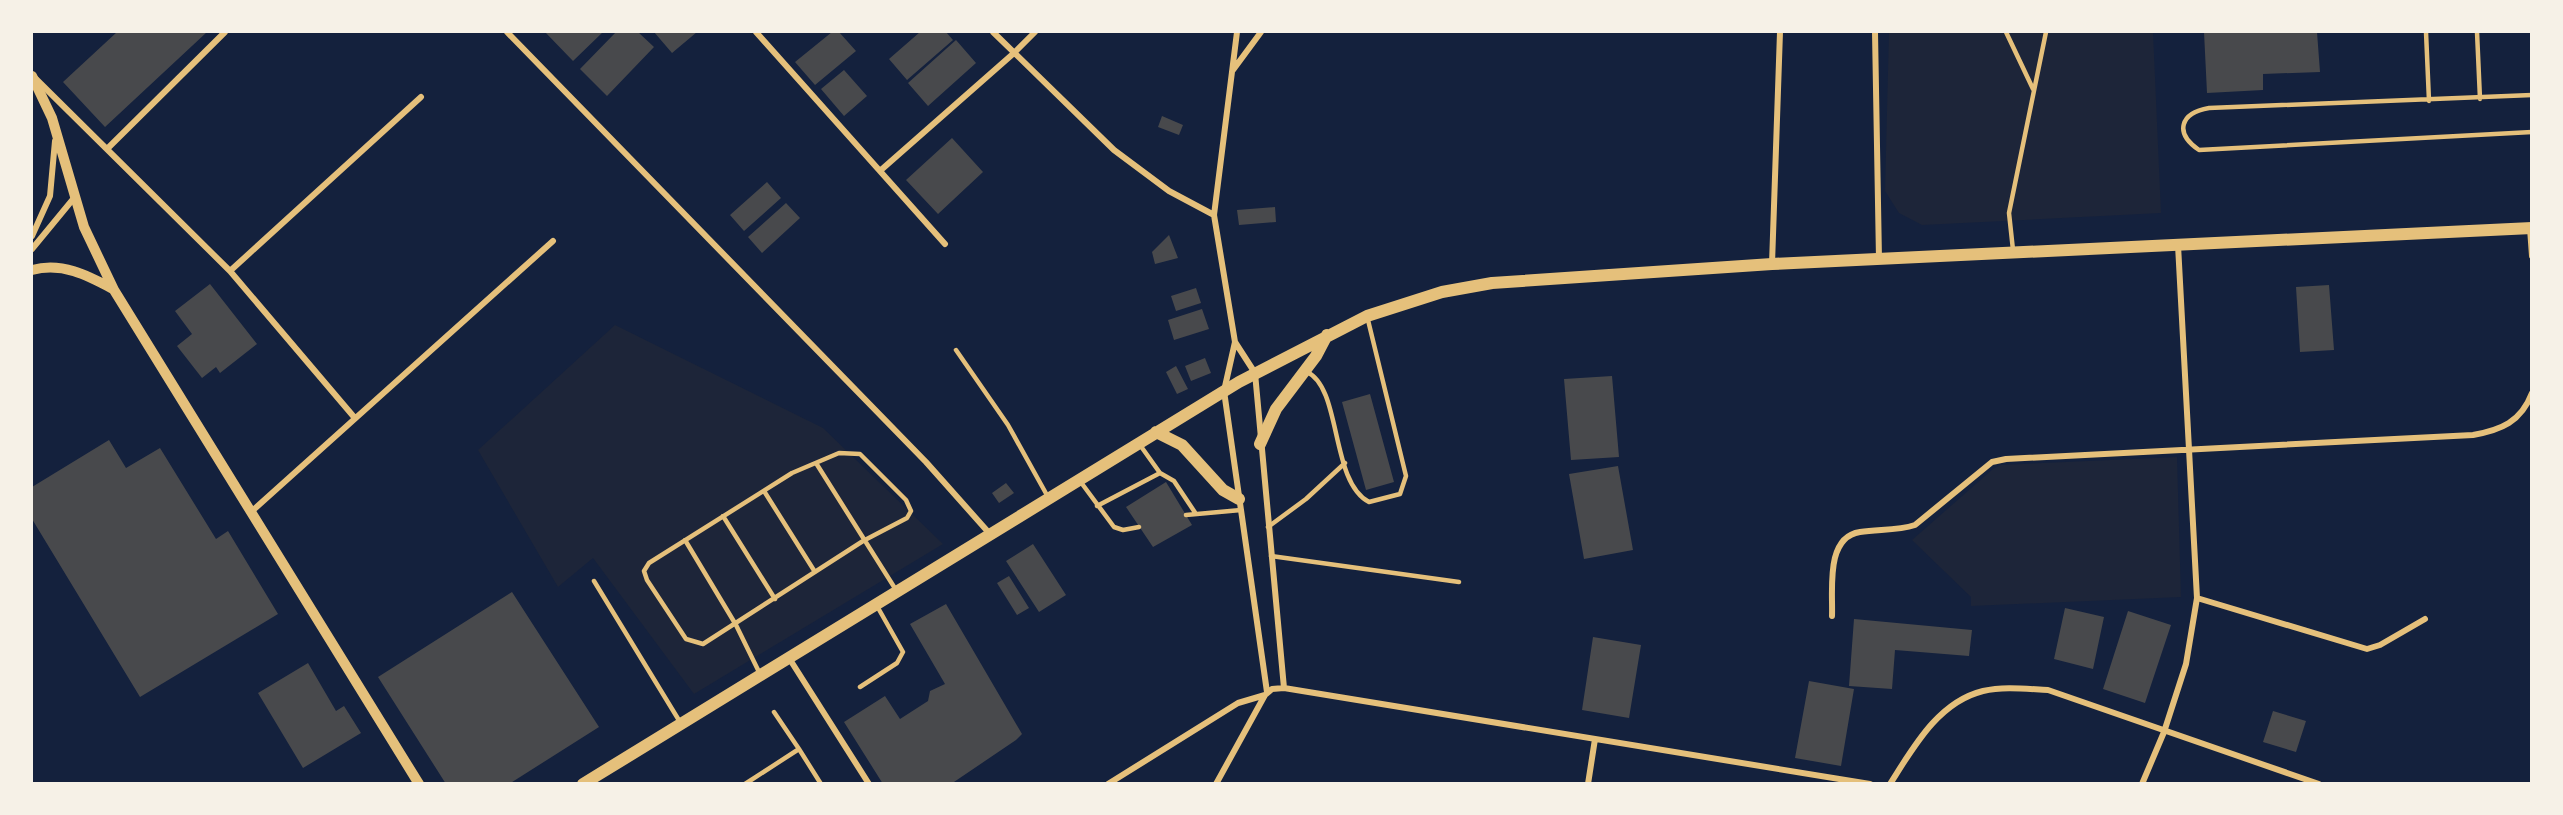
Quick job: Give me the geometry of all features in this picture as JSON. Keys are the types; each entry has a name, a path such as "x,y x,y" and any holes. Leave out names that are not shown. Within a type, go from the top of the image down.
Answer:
{"main road":[{"path":"583,783 760,674 877,606 1078,478 1224,391 1367,316 1442,292 1492,283 1772,264 2531,228"},
{"path":"1260,444 1270,418 1321,350 1327,335"},
{"path":"1156,432 1182,445 1240,505"}],"street":[{"path":"108,148 225,32"},
{"path":"507,32 926,462 990,534"},
{"path":"756,32 945,244"},
{"path":"993,32 1114,150 1168,191 1214,215"},
{"path":"881,170 1035,32"},
{"path":"1216,783 1266,693 1224,391 1235,342 1214,215 1237,32"},
{"path":"1232,71 1261,32"},
{"path":"1772,264 1780,32"},
{"path":"1875,32 1879,259"},
{"path":"32,75 230,271 354,417"},
{"path":"32,75 46,102 74,198 97,256 114,290 419,783"},
{"path":"230,271 421,97"},
{"path":"32,236 50,196 55,165 56,132"},
{"path":"32,249 74,198"},
{"path":"2531,228 2532,256"},
{"path":"250,512 553,241"},
{"path":"2142,783 2164,732 2186,664 2197,598 2178,245"},
{"path":"32,270 47,267 69,269 114,290"},
{"path":"1235,342 1256,373 1260,444 1284,688"},
{"path":"1832,616 1835,556 1842,541 1857,532 1905,529 1915,525 1992,462 2006,459 2473,435 2497,431 2515,421 2532,393"},
{"path":"2197,598 2367,649 2380,645 2426,619"},
{"path":"789,657 869,783"},
{"path":"1108,783 1238,703 1284,688 1870,783"},
{"path":"1890,783 1928,726 1956,704 1982,691 2016,688 2048,690 2164,732 2319,783"},
{"path":"1588,783 1595,738"}],"lane":[{"path":"2006,32 2033,89"},
{"path":"2013,253 2009,213 2046,32"},
{"path":"2427,32 2429,100"},
{"path":"2477,32 2480,99"},
{"path":"2532,95 2480,99 2209,108 2194,111 2185,120 2184,133 2189,143 2199,150 2532,132"},
{"path":"1304,370 1312,374 1325,395 1355,492 1369,502 1400,494 1404,489 1406,476 1367,316"},
{"path":"956,350 1008,424 1048,498"},
{"path":"1139,443 1160,473 1174,481 1196,514"},
{"path":"838,453 860,454 906,500 911,511 907,518 863,541 703,644 686,639 647,580 644,571 649,563 792,473 816,463 838,453"},
{"path":"816,463 863,541 898,592"},
{"path":"1268,526 1306,499 1345,463"},
{"path":"1097,506 1160,473"},
{"path":"1078,478 1097,506 1119,530 1139,527"},
{"path":"764,491 814,572"},
{"path":"1186,515 1240,505"},
{"path":"723,516 775,599"},
{"path":"685,540 735,625 760,674"},
{"path":"1271,556 1459,582"},
{"path":"594,581 680,723"},
{"path":"860,687 897,663 903,652 877,606"},
{"path":"774,712 821,783"},
{"path":"745,783 799,749"}],"shaded area":[{"path":"1889,32 2153,32 2161,213 1922,225 1899,213 1885,191"},
{"path":"615,325 823,428 943,544 694,694 593,558 558,587 478,450"},
{"path":"2177,457 2181,597 1971,606 1971,597 1912,540 1993,469 2001,465"}],"building":[{"path":"117,32 207,32 105,127 63,82"},
{"path":"545,32 603,32 573,61"},
{"path":"616,32 638,32 654,47 607,96 580,69"},
{"path":"654,32 697,32 672,53"},
{"path":"832,32 839,32 856,51 815,85 795,62"},
{"path":"920,32 946,32 953,40 907,80 889,59"},
{"path":"2204,32 2317,32 2320,72 2263,74 2263,90 2207,93"},
{"path":"956,40 976,63 928,106 908,83"},
{"path":"844,70 867,96 844,116 821,89"},
{"path":"1162,116 1183,125 1179,135 1158,127"},
{"path":"952,138 983,172 938,214 906,180"},
{"path":"767,182 781,198 744,231 730,215"},
{"path":"786,203 800,218 762,253 748,237"},
{"path":"1275,207 1276,222 1239,225 1237,210"},
{"path":"1169,235 1178,258 1155,264 1152,252"},
{"path":"210,284 257,344 220,373 216,367 202,378 177,346 192,334 175,311"},
{"path":"2329,285 2334,350 2300,352 2296,287"},
{"path":"1196,288 1201,303 1176,311 1171,296"},
{"path":"1202,309 1209,329 1174,340 1168,320"},
{"path":"1205,358 1211,373 1191,381 1185,366"},
{"path":"1176,366 1188,389 1177,394 1166,372"},
{"path":"1612,376 1619,457 1571,460 1564,379"},
{"path":"1370,394 1394,482 1366,490 1342,402"},
{"path":"109,440 126,468 160,448 216,539 228,531 278,614 140,697 32,519 32,487"},
{"path":"1618,466 1633,550 1584,559 1569,474"},
{"path":"1166,482 1192,525 1153,547 1126,507"},
{"path":"1006,483 1014,493 999,503 992,493"},
{"path":"1033,544 1066,595 1039,612 1006,561"},
{"path":"1009,576 1029,608 1017,615 997,583"},
{"path":"512,592 599,727 509,784 446,784 378,677"},
{"path":"946,604 1022,734 951,784 883,784 844,722 885,696 900,719 928,701 930,691 945,684 910,624"},
{"path":"2065,608 2104,617 2093,669 2054,659"},
{"path":"2128,611 2171,625 2145,703 2103,689"},
{"path":"1854,619 1972,630 1969,656 1895,650 1892,689 1849,686"},
{"path":"1593,637 1641,645 1629,718 1582,710"},
{"path":"308,663 336,711 344,706 361,733 303,768 258,693"},
{"path":"1809,681 1854,689 1841,766 1795,758"},
{"path":"2273,711 2306,721 2296,752 2263,742"}]}
